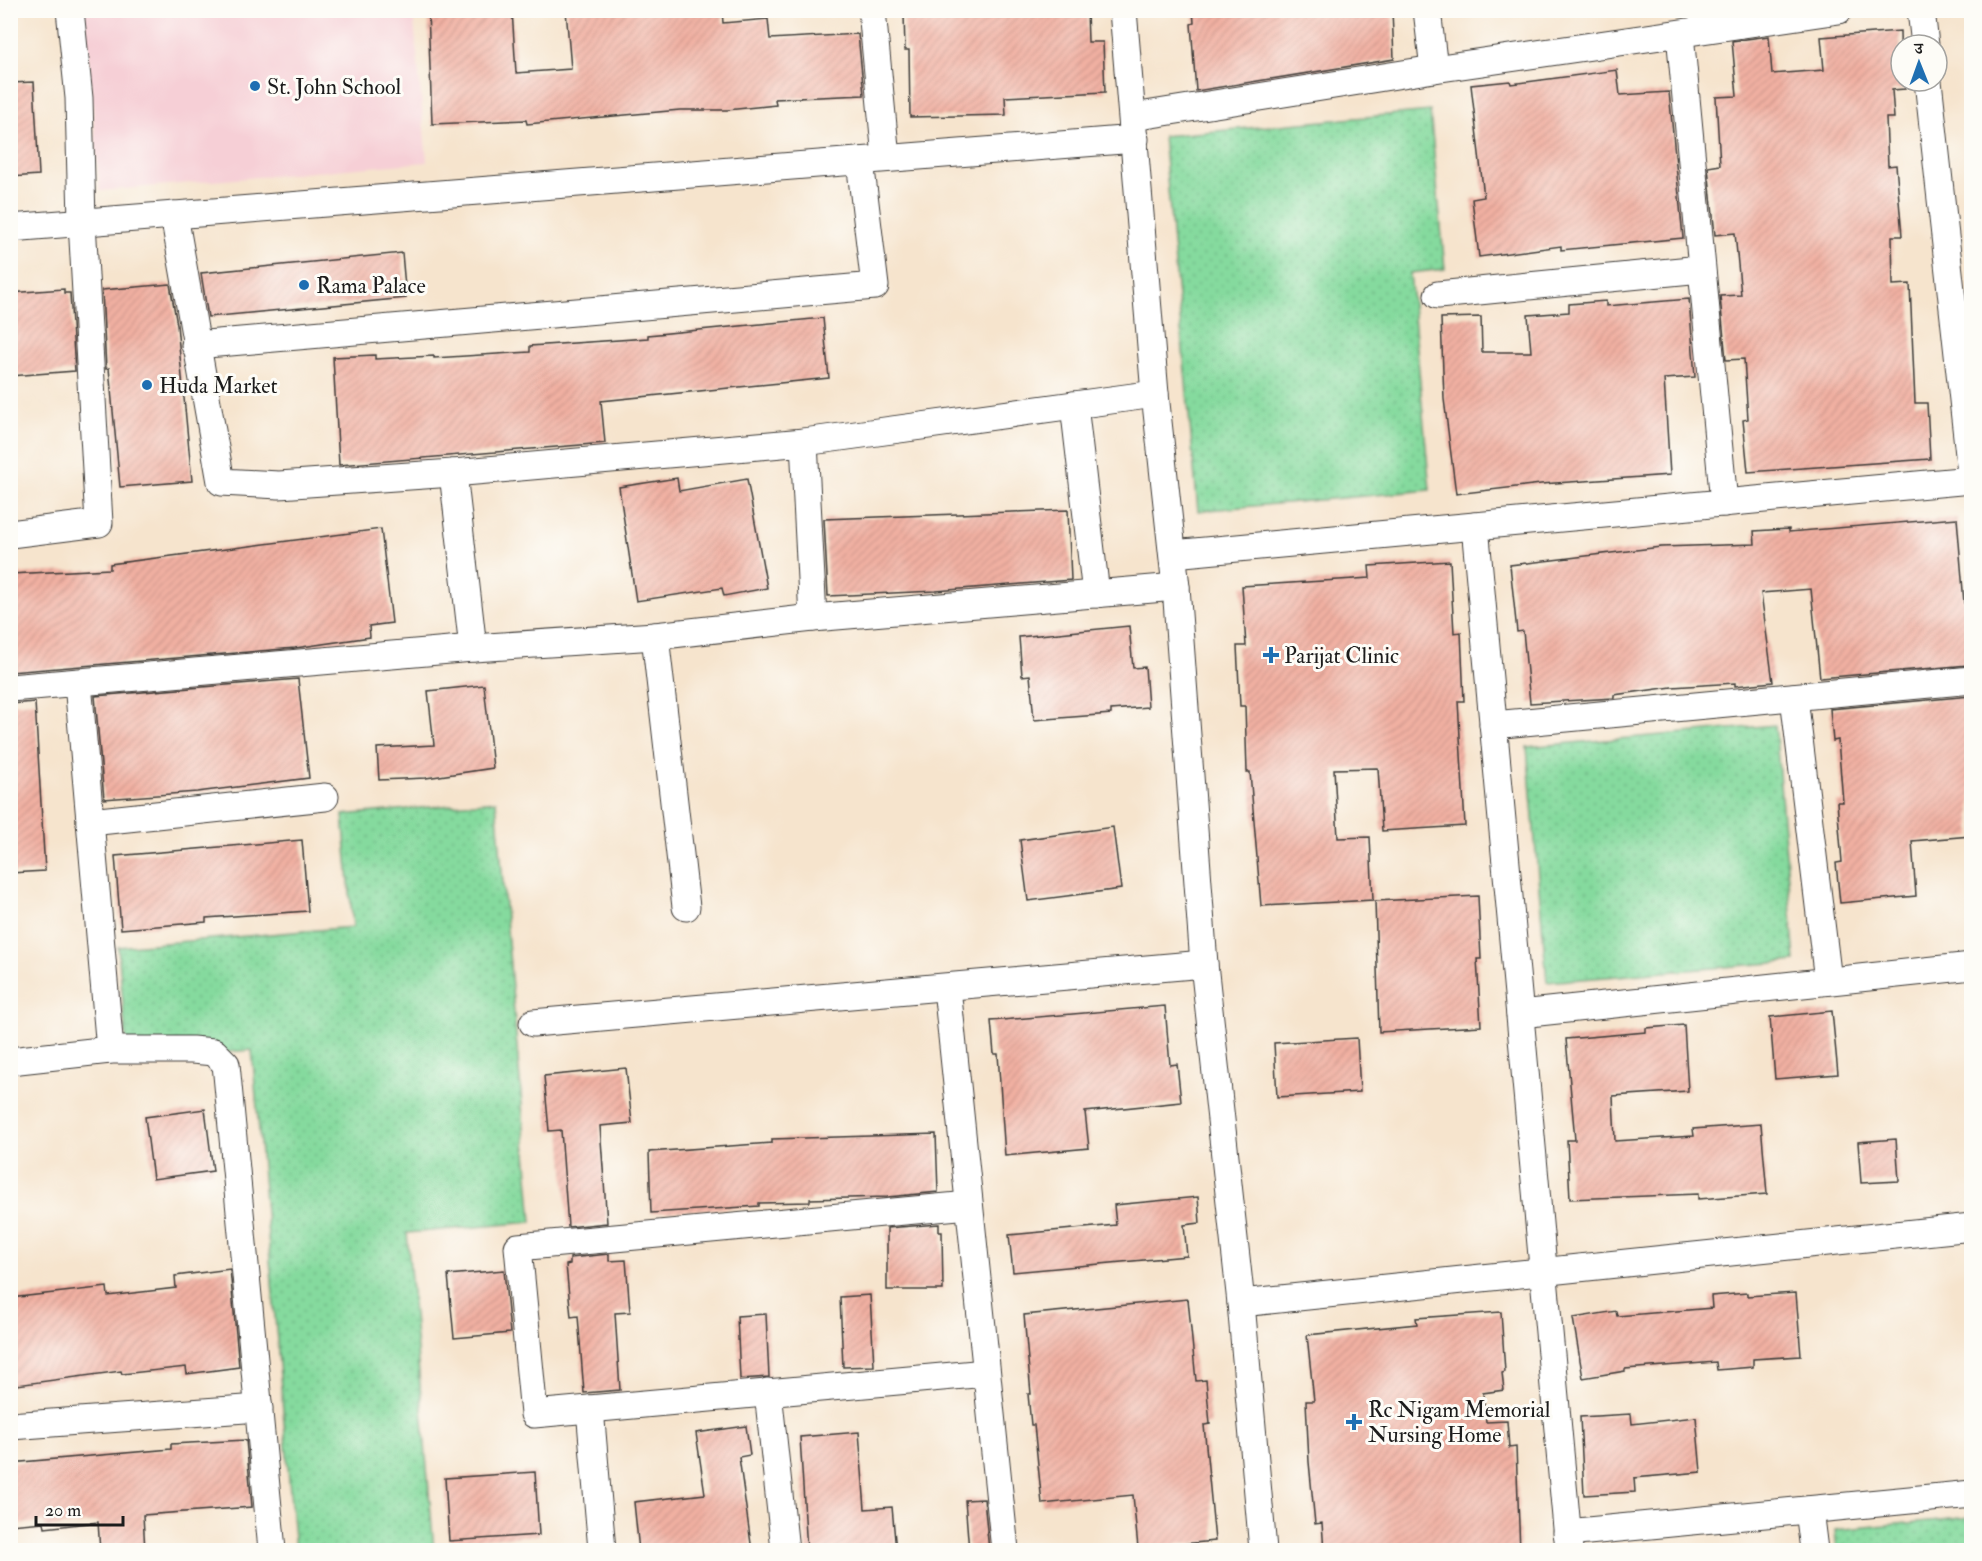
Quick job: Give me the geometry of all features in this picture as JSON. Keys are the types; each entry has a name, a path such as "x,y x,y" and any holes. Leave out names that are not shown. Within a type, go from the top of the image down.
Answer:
{"street":[{"path":"10,534 99,523 82,222 79,98 70,10"},
{"path":"195,345 875,286 872,10"},
{"path":"1123,10 1155,394 1176,587 1204,964 1241,1303 1263,1551"},
{"path":"1427,10 1434,69"},
{"path":"10,228 873,159 1134,128 1434,69 1839,10"},
{"path":"1921,10 1923,33"},
{"path":"1680,34 1724,503"},
{"path":"1173,554 1971,481 1929,93"},
{"path":"174,215 195,345 221,482 279,484 453,473 804,442 1155,394"},
{"path":"1438,295 1701,269"},
{"path":"1074,405 1096,594"},
{"path":"804,442 813,618"},
{"path":"453,473 473,648"},
{"path":"1475,526 1568,1542 1809,1510 1971,1494"},
{"path":"10,688 473,648 655,636 813,618 1176,587"},
{"path":"655,636 686,907"},
{"path":"1493,725 1971,680"},
{"path":"78,683 110,1050"},
{"path":"1794,697 1828,981"},
{"path":"90,822 325,797"},
{"path":"533,1023 1204,964"},
{"path":"1520,1014 1971,966"},
{"path":"947,987 1005,1551"},
{"path":"10,1061 110,1050 214,1052 226,1064 272,1551"},
{"path":"969,1205 518,1247 534,1413 986,1373"},
{"path":"1241,1303 1971,1227"},
{"path":"768,1392 785,1551"},
{"path":"10,1426 259,1408"},
{"path":"590,1409 602,1551"},
{"path":"1809,1510 1814,1551"}],"shaded area":[{"name":"St. John School","path":"84,11 413,11 427,162 100,191"}],"green space":[{"path":"1430,111 1445,269 1410,273 1430,490 1198,511 1163,136"},
{"path":"1775,725 1795,961 1547,982 1527,747"},
{"path":"496,801 532,1222 407,1233 434,1550 295,1550 252,1050 128,1060 118,947 353,927 343,815"},
{"path":"1971,1517 1971,1550 1837,1550 1835,1530"}],"building":[{"path":"428,10 512,10 516,73 571,69 566,10 722,10 723,23 768,19 770,39 858,34 864,95 775,99 776,105 727,110 680,110 527,124 526,120 432,124"},
{"path":"1087,10 1088,42 1103,42 1105,92 1005,97 1006,115 910,117 909,50 905,50 904,14"},
{"path":"1193,10 1392,10 1394,59 1196,91 1191,24 1194,23"},
{"path":"1900,31 1900,33 1889,33 1889,93 1892,93 1894,118 1886,118 1888,166 1896,165 1902,236 1892,236 1893,285 1910,284 1915,403 1927,403 1930,459 1748,472 1743,420 1748,419 1744,359 1726,360 1720,296 1741,295 1735,233 1715,235 1708,167 1720,165 1716,97 1737,96 1732,41 1769,36 1772,74 1824,70 1821,37"},
{"path":"1617,70 1620,95 1669,92 1683,238 1561,250 1561,246 1479,257 1472,199 1484,197 1471,85 1510,81 1511,84"},
{"path":"34,82 39,175 10,177 10,83"},
{"name":"Rama Palace","path":"402,253 406,298 208,317 201,273"},
{"name":"Huda Market","path":"170,284 177,325 192,481 120,487 109,368 106,369 102,290"},
{"path":"64,289 64,293 70,293 75,371 10,376 10,293"},
{"path":"1689,299 1695,377 1664,379 1670,475 1541,484 1456,494 1444,399 1441,318 1481,317 1482,352 1531,352 1528,315 1569,312 1569,304 1606,301 1606,306"},
{"path":"823,318 829,378 601,401 605,443 339,465 333,357 375,355 375,359 434,356 434,358 530,352 530,346 648,338 648,335"},
{"path":"677,478 679,491 747,479 767,588 724,596 722,588 636,601 619,487"},
{"path":"1068,510 1071,580 936,591 828,596 824,519"},
{"path":"1957,518 1964,603 1971,602 1971,656 1967,656 1968,665 1820,678 1811,589 1761,593 1773,682 1735,686 1735,683 1672,687 1614,695 1614,698 1530,703 1523,631 1517,632 1510,565 1661,547 1755,544 1754,531 1789,529 1789,532"},
{"path":"381,529 392,623 369,626 370,637 295,648 10,672 10,574 110,569 110,564"},
{"path":"1450,561 1454,633 1461,632 1464,701 1458,701 1465,826 1382,831 1378,768 1334,769 1338,838 1370,837 1373,900 1261,906 1250,772 1247,772 1245,706 1240,706 1237,646 1246,646 1242,586 1370,578 1369,566"},
{"path":"1129,626 1133,668 1145,667 1148,707 1111,710 1111,714 1034,720 1030,675 1022,676 1019,637"},
{"path":"298,679 309,778 197,792 104,799 95,696"},
{"path":"484,685 493,768 426,778 379,780 377,748 434,745 428,691"},
{"path":"1971,696 1971,836 1912,841 1916,896 1840,903 1836,863 1842,862 1837,802 1843,802 1838,740 1833,741 1830,709"},
{"path":"35,702 45,871 10,873 10,704"},
{"path":"1113,827 1121,889 1028,901 1020,840"},
{"path":"302,840 308,911 206,918 206,922 121,929 115,856"},
{"path":"1478,896 1481,959 1477,959 1481,1026 1379,1032 1375,901"},
{"path":"1165,1006 1170,1065 1177,1064 1181,1102 1085,1112 1089,1148 1005,1156 998,1054 994,1054 991,1021"},
{"path":"1832,1011 1838,1074 1775,1079 1770,1017"},
{"path":"1684,1025 1688,1091 1613,1096 1615,1141 1694,1136 1693,1129 1761,1124 1767,1194 1698,1199 1698,1194 1570,1199 1567,1140 1575,1140 1566,1039 1646,1032 1646,1028"},
{"path":"1357,1038 1360,1092 1277,1097 1274,1043"},
{"path":"626,1068 632,1123 600,1126 607,1223 568,1227 561,1130 549,1131 544,1076"},
{"path":"205,1109 213,1171 153,1179 145,1117"},
{"path":"936,1134 938,1192 887,1197 810,1199 810,1202 759,1203 759,1206 651,1213 649,1152 772,1143 772,1139"},
{"path":"1896,1139 1899,1181 1861,1183 1858,1142"},
{"path":"1198,1197 1200,1223 1184,1225 1187,1256 1013,1272 1009,1235 1116,1225 1114,1205"},
{"path":"939,1224 939,1232 942,1232 943,1290 887,1290 887,1228"},
{"path":"609,1254 609,1261 626,1260 630,1312 615,1313 620,1390 584,1393 578,1316 571,1317 566,1265 570,1264 570,1258"},
{"path":"230,1269 239,1367 187,1374 186,1367 122,1374 121,1371 10,1386 10,1298 107,1287 108,1296 176,1288 175,1276"},
{"path":"504,1270 510,1333 454,1338 448,1275"},
{"path":"1747,1293 1747,1296 1796,1293 1801,1356 1753,1359 1753,1367 1717,1370 1716,1362 1625,1369 1625,1371 1583,1378 1573,1318 1616,1311 1617,1316 1712,1308 1711,1296"},
{"path":"870,1295 874,1366 843,1367 840,1297"},
{"path":"1188,1299 1196,1381 1206,1380 1210,1424 1204,1425 1215,1541 1138,1548 1133,1495 1042,1504 1034,1425 1031,1425 1028,1394 1031,1394 1024,1315"},
{"path":"1501,1312 1504,1390 1483,1393 1486,1422 1507,1421 1509,1448 1516,1447 1520,1551 1324,1551 1322,1523 1315,1524 1309,1462 1306,1401 1314,1401 1307,1335 1417,1324 1416,1318"},
{"path":"766,1314 769,1377 740,1379 737,1316"},
{"path":"1631,1414 1632,1424 1696,1417 1701,1472 1634,1478 1635,1492 1584,1495 1580,1417"},
{"path":"746,1426 750,1455 739,1457 752,1551 639,1551 634,1502 705,1494 696,1433"},
{"path":"859,1432 865,1509 892,1507 896,1551 807,1551 800,1437"},
{"path":"246,1440 252,1507 143,1515 145,1551 100,1551 98,1522 45,1528 44,1522 10,1525 10,1463 171,1449 171,1444"},
{"path":"535,1472 539,1535 449,1541 445,1478"},
{"path":"984,1499 989,1551 969,1551 965,1500"}],"place":[{"name":"St. John School","path":"255,86"},
{"name":"Rama Palace","path":"304,285"},
{"name":"Huda Market","path":"147,385"},
{"name":"Parijat Clinic","path":"1271,655"},
{"name":"Rc Nigam Memorial Nursing Home","path":"1354,1422"}]}
